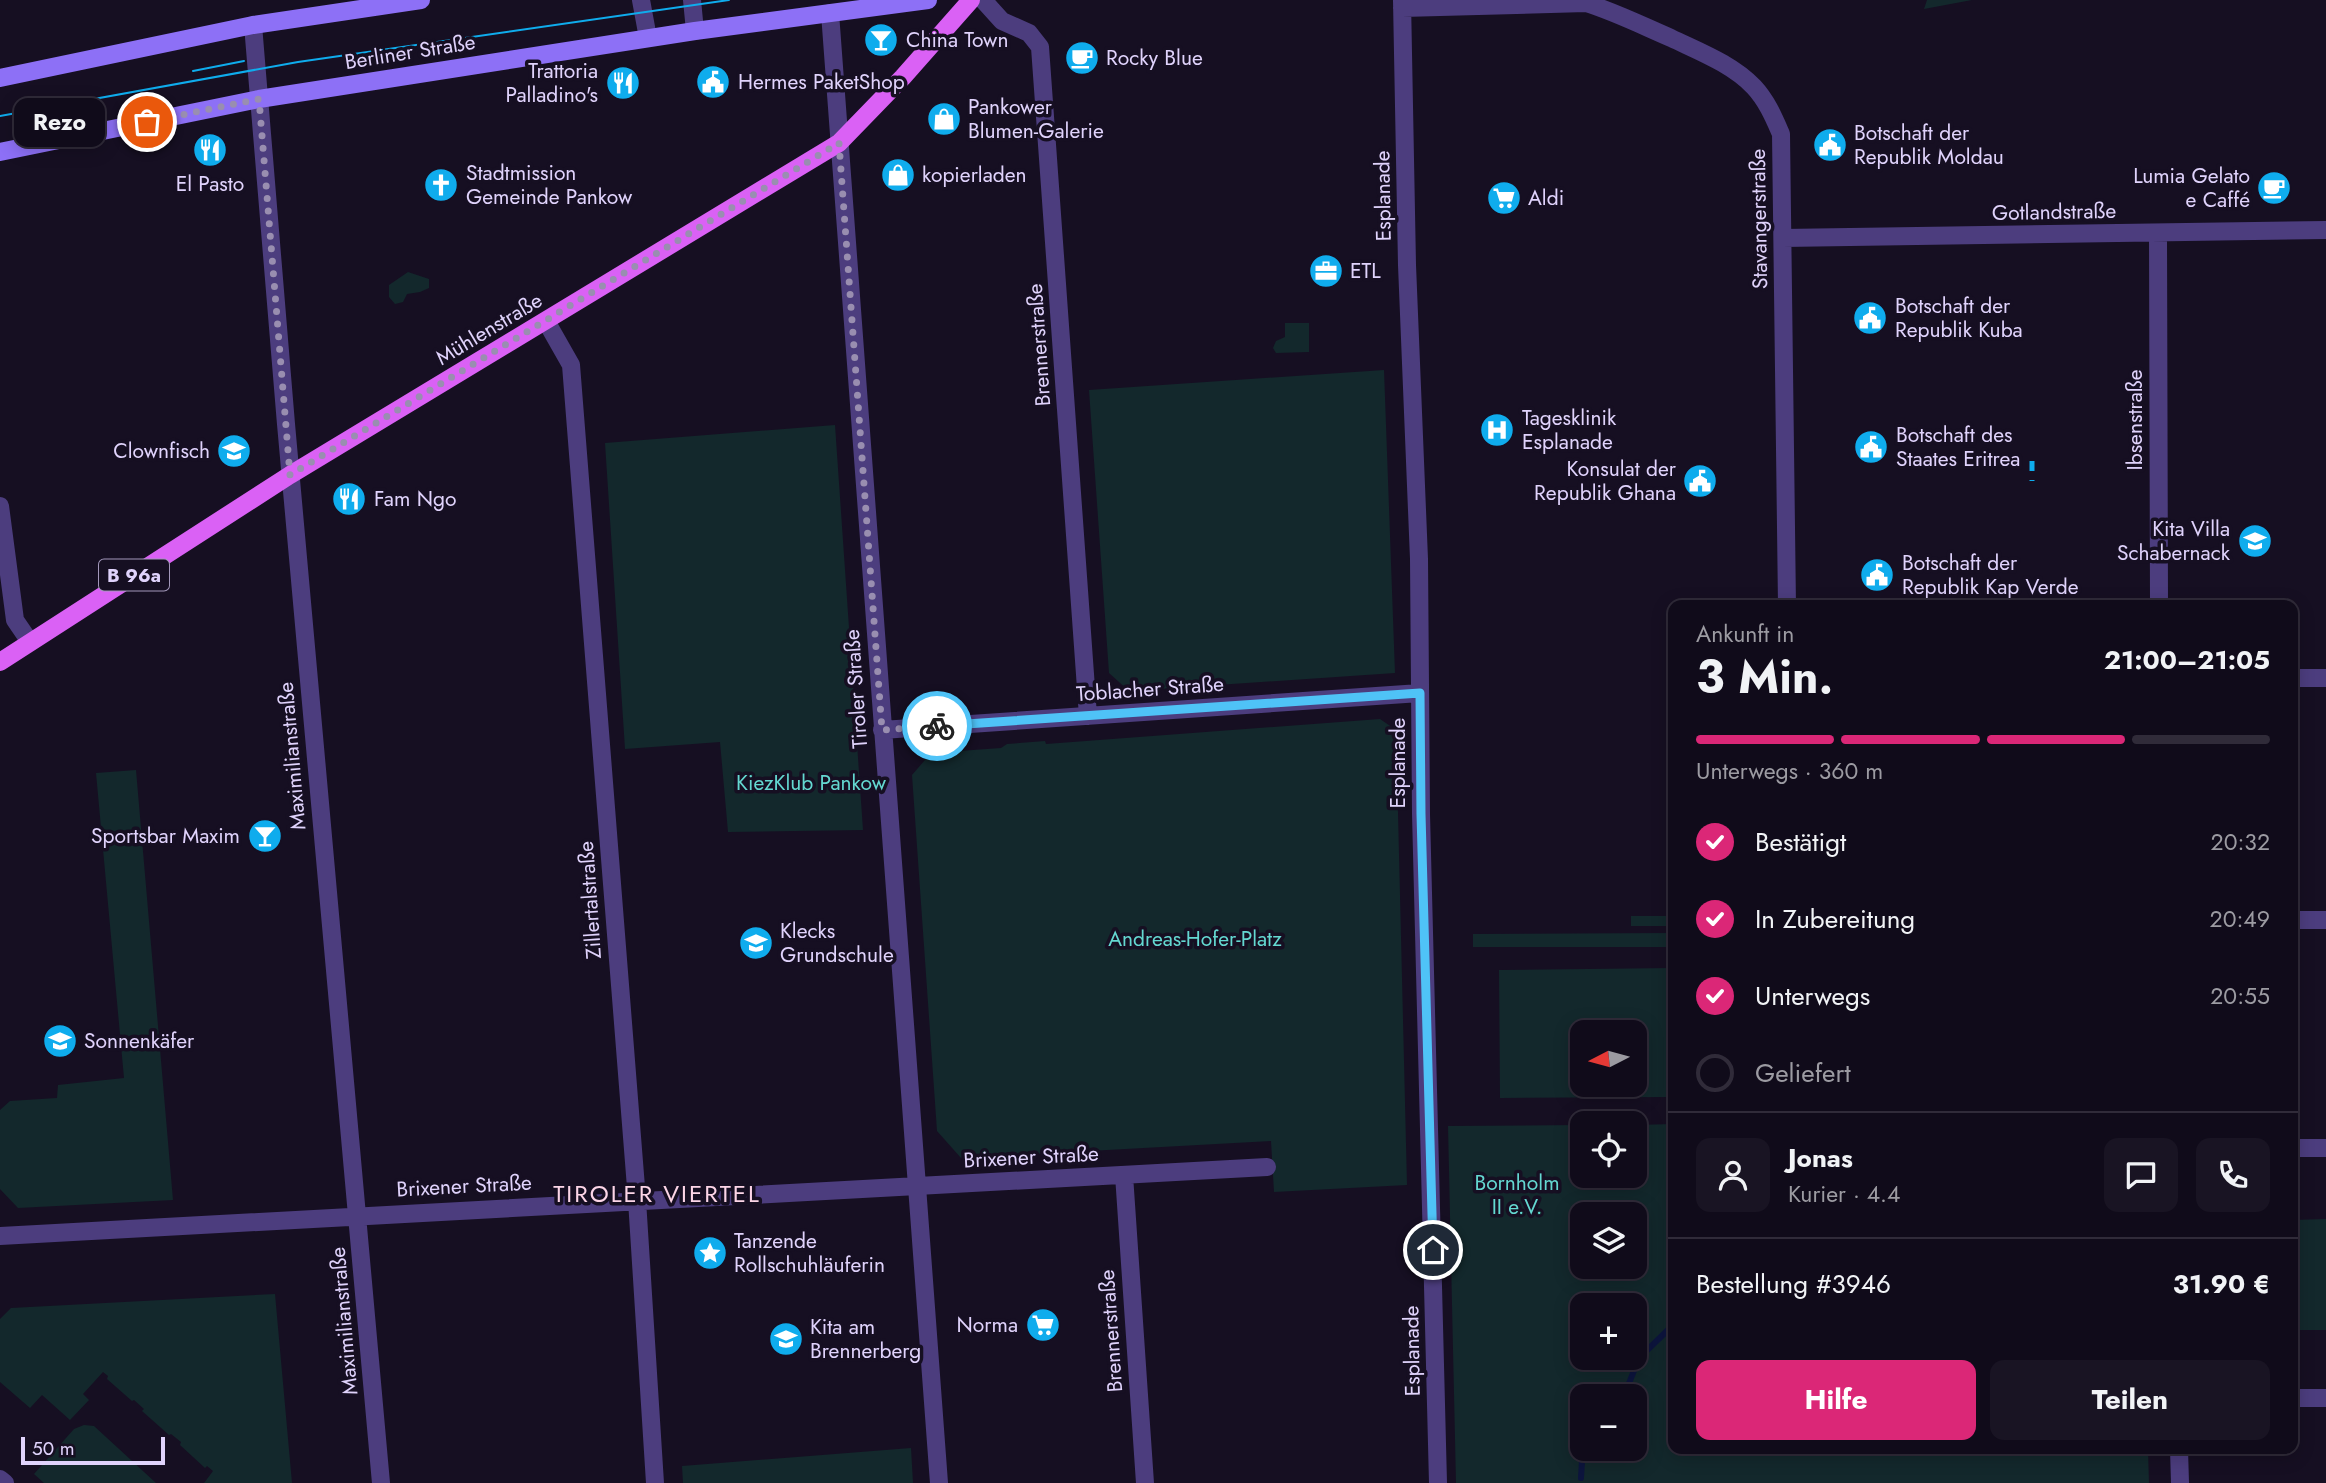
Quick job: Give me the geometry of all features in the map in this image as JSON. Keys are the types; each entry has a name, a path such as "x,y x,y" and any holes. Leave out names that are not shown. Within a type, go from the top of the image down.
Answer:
{"main road":[{"path":"0,78 253,25 421,0"},
{"name":"Berliner Straße","path":"0,152 259,99 695,31 928,0"},
{"name":"Mühlenstraße","path":"0,662 290,475 839,143 903,77 971,0"}],"street":[{"path":"641,0 648,38"},
{"path":"692,0 695,31"},
{"name":"Brennerstraße","path":"983,0 1002,21 1030,33 1040,47 1088,716"},
{"name":"Stavangerstraße","path":"1402,4 1586,3 1610,10 1716,59 1740,74 1770,110 1781,134 1787,600"},
{"name":"Esplanade","path":"1402,4 1407,265 1419,559 1424,942 1438,1483"},
{"path":"830,13 839,143"},
{"name":"Maximilianstraße","path":"253,25 290,475 381,1483"},
{"name":"Tiroler Straße","path":"839,143 939,1483"},
{"name":"Gotlandstraße","path":"1783,238 2326,230"},
{"name":"Ibsenstraße","path":"2158,234 2159,600"},
{"name":"Zillertalstraße","path":"546,321 571,365 637,1200 655,1483"},
{"path":"0,506 15,620 30,642"},
{"path":"2298,678 2326,678"},
{"name":"Toblacher Straße","path":"882,730 1420,693"},
{"path":"2298,920 2326,920"},
{"path":"2298,1148 2326,1148"},
{"name":"Brixener Straße","path":"0,1236 1267,1167"},
{"name":"Brennerstraße","path":"1124,1175 1145,1483"},
{"path":"2298,1398 2326,1398"},
{"path":"2179,1454 2180,1483"},
{"path":"0,1479 5,1483"}],"green space":[{"path":"1927,0 1972,0 1924,9"},
{"path":"408,272 429,279 429,288 407,294 403,302 395,304 389,297 389,285"},
{"path":"1285,323 1309,323 1309,352 1276,353 1273,348 1276,341 1285,337"},
{"path":"1384,370 1395,673 1129,691 1109,673 1089,390"},
{"name":"KiezKlub Pankow","path":"835,425 863,830 728,832 720,742 625,749 605,443"},
{"name":"Andreas-Hofer-Platz","path":"1380,719 1396,730 1407,1185 1274,1192 1271,1141 961,1158 937,1131 912,775 931,753 1001,748 1007,744 1045,741 1046,744"},
{"path":"136,770 173,1200 18,1208 0,1189 0,1110 10,1101 57,1098 58,1085 124,1078 96,773"},
{"path":"1631,916 1668,916 1668,926 1631,926"},
{"path":"1668,933 1668,947 1473,947 1473,934"},
{"path":"1668,968 1668,1097 1500,1098 1499,970"},
{"name":"Bornholm II e.V.","path":"1668,1124 1668,1454 2148,1454 2149,1483 1456,1483 1448,1126 1570,1125 1570,1188 1647,1188 1647,1125"},
{"path":"2326,1219 2326,1330 2298,1330 2298,1220"},
{"path":"275,1294 292,1483 204,1483 213,1471 207,1466 205,1468 180,1445 181,1442 142,1411 144,1409 107,1379 108,1376 103,1372 83,1394 89,1400 70,1420 42,1395 30,1408 0,1382 0,1319 11,1308"},
{"path":"84,1425 94,1426 156,1483 44,1483 34,1474 74,1429"},
{"path":"911,1448 913,1483 683,1483 682,1466"}],"waterway":[{"path":"1629,1384 1639,1358 1668,1330"},
{"path":"1581,1478 1582,1461"}],"tram line":[{"path":"0,116 298,62 729,0"},
{"path":"193,71 244,61"}],"railway":[{"path":"2032,461 2032,481"}],"way so far":[{"path":"147,122 259,99 290,475 839,143 882,730 937,726"}],"place":[{"name":"China Town","path":"881,40"},
{"name":"Rocky Blue","path":"1082,58"},
{"name":"Hermes PaketShop","path":"713,82"},
{"name":"Trattoria Palladino's","path":"623,83"},
{"name":"Pankower Blumen-Galerie","path":"944,119"},
{"name":"Rezo","path":"147,122"},
{"name":"Botschaft der Republik Moldau","path":"1830,145"},
{"name":"El Pasto","path":"210,150"},
{"name":"kopierladen","path":"898,175"},
{"name":"Stadtmission Gemeinde Pankow","path":"441,185"},
{"name":"Lumia Gelato e Caffé","path":"2274,188"},
{"name":"Aldi","path":"1504,198"},
{"name":"ETL","path":"1326,271"},
{"name":"Botschaft der Republik Kuba","path":"1870,318"},
{"name":"Tagesklinik Esplanade","path":"1497,430"},
{"name":"Botschaft des Staates Eritrea","path":"1871,447"},
{"name":"Clownfisch","path":"234,451"},
{"name":"Konsulat der Republik Ghana","path":"1700,481"},
{"name":"Fam Ngo","path":"349,499"},
{"name":"Kita Villa Schabernack","path":"2255,541"},
{"name":"Botschaft der Republik Kap Verde","path":"1877,575"},
{"name":"Sportsbar Maxim","path":"265,836"},
{"name":"Klecks Grundschule","path":"756,943"},
{"name":"Sonnenkäfer","path":"60,1041"},
{"name":"Tanzende Rollschuhläuferin","path":"710,1253"},
{"name":"Norma","path":"1043,1325"},
{"name":"Kita am Brennerberg","path":"786,1339"}],"district":[{"name":"TIROLER VIERTEL","path":"657,1194"}],"route":[{"path":"937,726 1420,693 1425,1001 1433,1250"}]}
